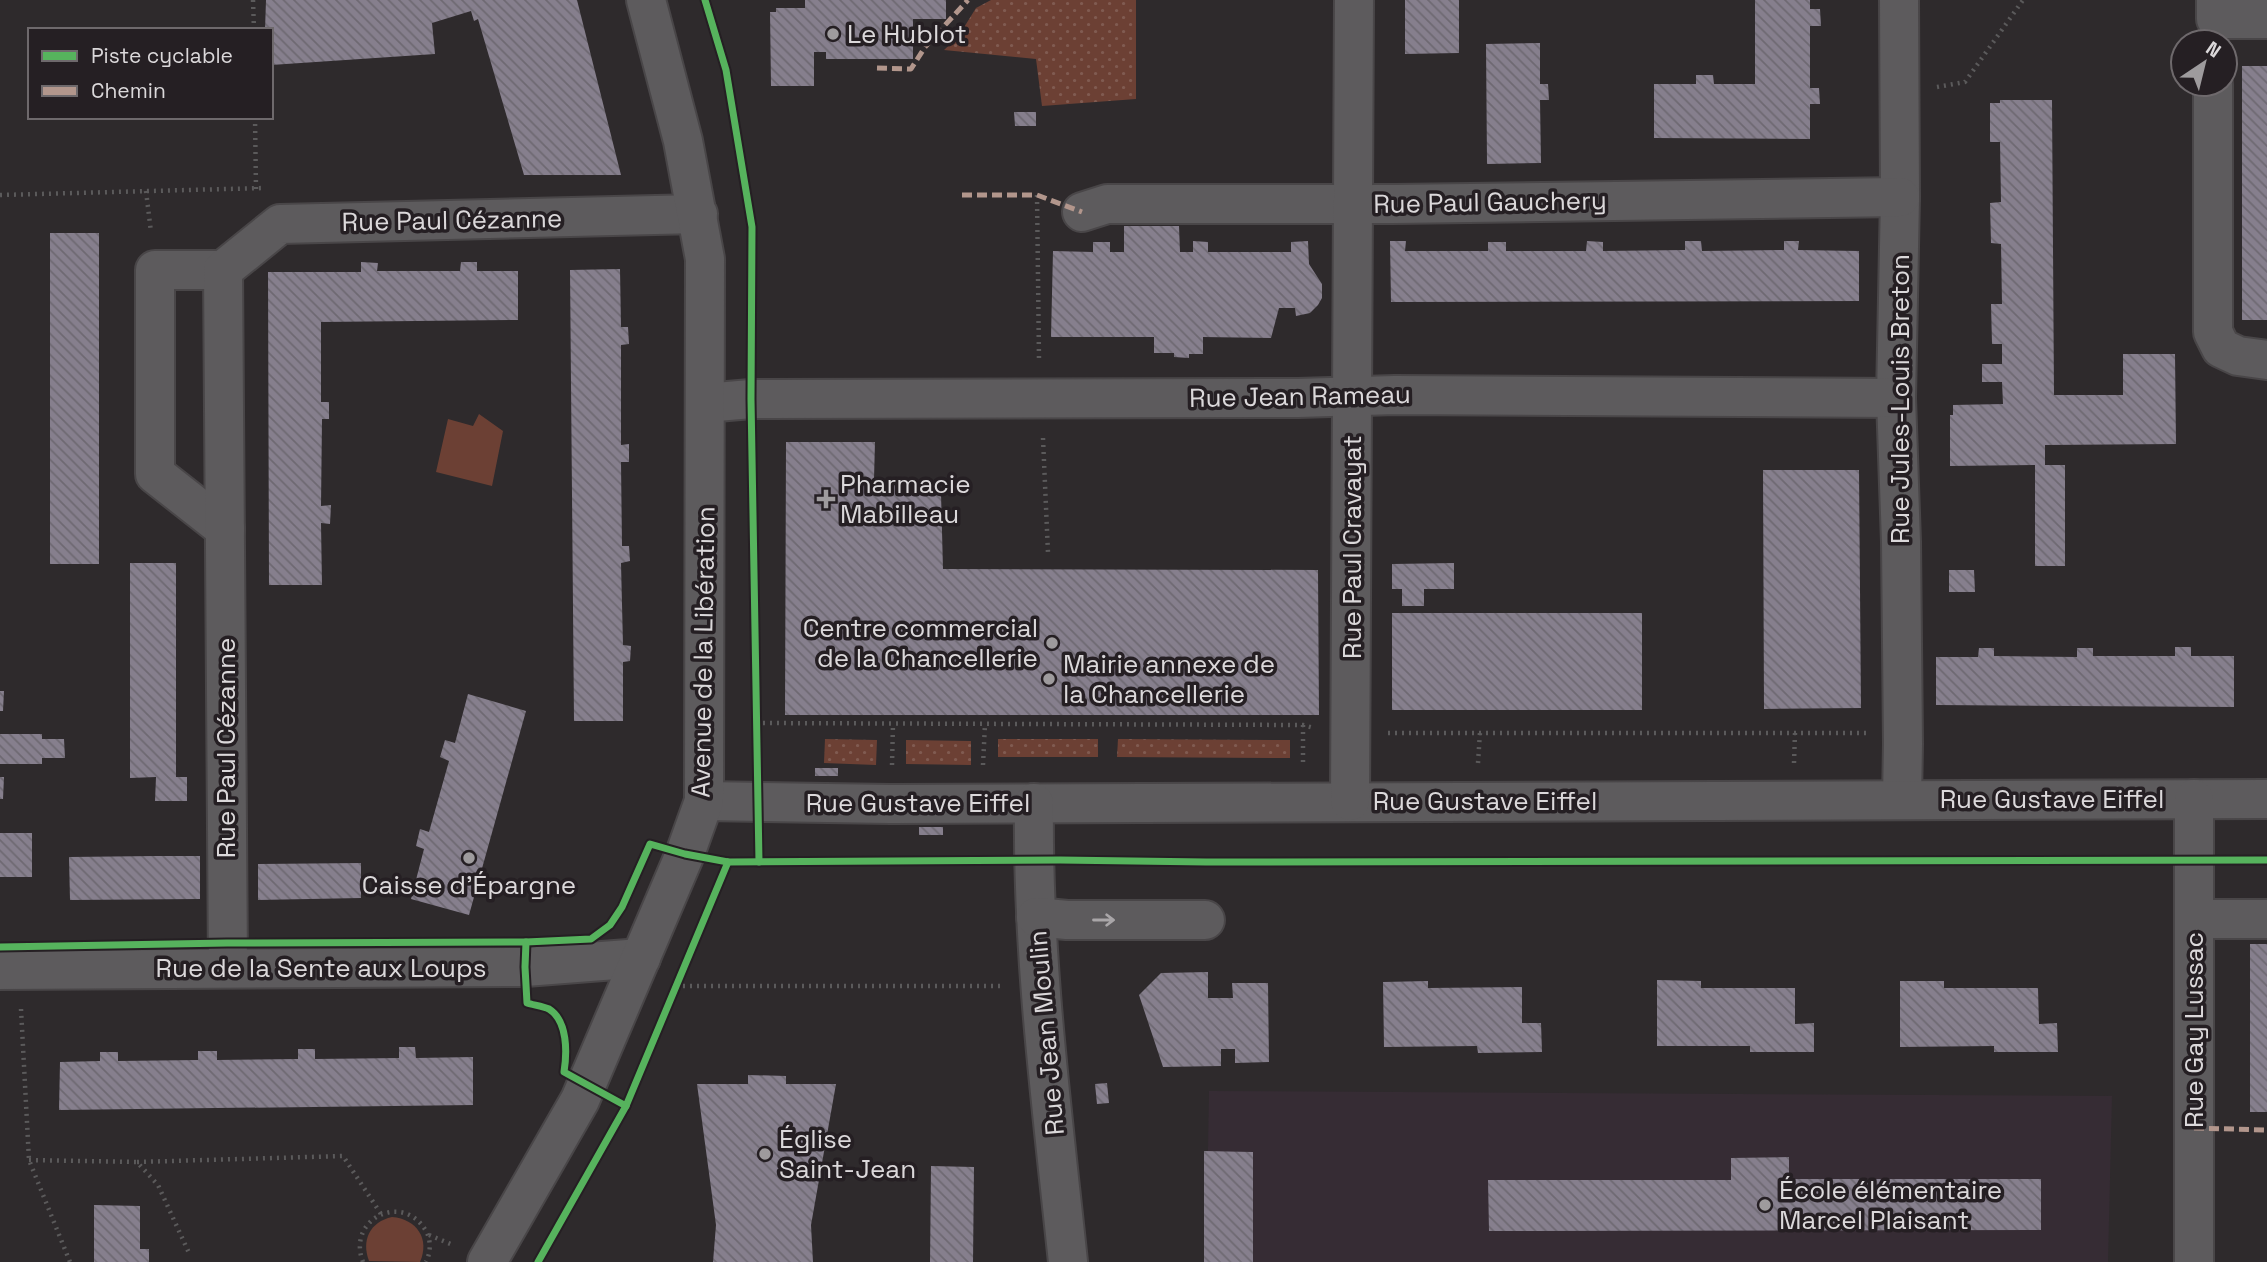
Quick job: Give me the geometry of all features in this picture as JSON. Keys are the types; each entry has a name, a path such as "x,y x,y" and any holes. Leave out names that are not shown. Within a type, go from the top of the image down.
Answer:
{"street":[{"name":"Avenue de la Libération","path":"487,1262 580,1100 685,854 704,801 705,259 683,141 646,0"},
{"name":"Rue Paul Cravayat","path":"1350,801 1354,0"},
{"name":"Rue Jules-Louis Breton","path":"1899,0 1900,197 1896,398 1901,542 1902,799"},
{"path":"2215,20 2267,19"},
{"path":"2213,98 2213,332 2221,348 2238,356 2267,360"},
{"name":"Rue Paul Gauchery","path":"1082,212 1107,204 1352,204 1900,197"},
{"name":"Rue Paul Cézanne","path":"228,968 223,270 280,224 698,214"},
{"path":"223,270 155,270 155,474 225,529"},
{"name":"Rue Jean Rameau","path":"705,403 751,399 1447,395 1896,398"},
{"name":"Rue Gay Lussac","path":"2194,799 2194,1262"},
{"name":"Rue Gustave Eiffel","path":"704,801 879,804 2267,799"},
{"name":"Rue Jean Moulin","path":"1034,803 1033,860 1040,986 1069,1262"},
{"path":"1036,917 1067,920 1205,920"},
{"path":"2194,919 2267,919"},
{"name":"Rue de la Sente aux Loups","path":"8,986 228,968 525,967 641,958"}],"path":[{"path":"253,0 254,28"},
{"path":"1899,94 1965,82 2023,0"},
{"path":"255,119 256,188"},
{"path":"756,710 757,737"},
{"path":"671,998 681,974"},
{"path":"8,986 23,1012 29,1160 70,1262"},
{"path":"676,986 1040,986"},
{"path":"29,1160 137,1161 343,1156 381,1214"},
{"path":"137,1161 158,1185 189,1253"},
{"path":"363,1262 359,1253 363,1230 371,1220 392,1211 414,1217 422,1225 428,1234 430,1246 426,1262"}],"shaded area":[{"path":"991,0 1136,0 1136,99 1042,106 1036,59 944,50 958,37 976,8"},
{"path":"479,414 503,431 492,486 436,472 448,419 473,426"},
{"path":"825,739 877,740 876,765 824,763"},
{"path":"998,739 1098,739 1098,757 998,757"},
{"path":"1118,739 1290,740 1290,758 1117,757"},
{"path":"906,740 971,741 971,765 906,764"},
{"path":"1209,1091 2112,1096 2108,1262 1206,1262"},
{"path":"392,1217 408,1222 419,1232 423,1246 420,1262 369,1261 366,1246 369,1233 378,1223"}],"building":[{"path":"266,0 577,0 621,175 524,175 478,19 474,21 471,11 432,23 435,54 273,65 273,28 265,28"},
{"name":"Le Hublot","path":"805,0 946,0 946,19 913,19 913,59 826,59 826,52 814,52 814,86 771,86 770,12 776,12 776,8 805,8"},
{"path":"1405,0 1459,0 1459,53 1405,54"},
{"path":"1755,0 1810,0 1810,9 1820,9 1821,26 1810,26 1810,88 1819,88 1820,104 1810,104 1810,139 1654,138 1654,84 1696,84 1696,75 1713,75 1714,84 1755,84"},
{"path":"1540,43 1540,84 1548,84 1549,100 1540,100 1541,163 1487,164 1486,44"},
{"path":"2242,66 2267,66 2267,320 2242,320"},
{"path":"2000,100 2052,100 2054,395 2123,395 2123,354 2175,354 2176,444 2045,445 2045,465 2065,465 2065,566 2035,566 2035,465 1950,466 1950,415 1953,415 1953,405 2003,404 2002,382 1982,382 1982,364 2002,364 2002,344 1992,344 1991,304 2002,304 2001,244 1991,243 1990,203 2001,202 2000,142 1990,142 1990,103 2000,103"},
{"path":"1014,112 1036,112 1036,126 1015,126"},
{"path":"1124,226 1179,226 1180,252 1193,252 1193,241 1208,242 1208,252 1291,252 1291,242 1308,241 1309,264 1322,284 1322,298 1310,313 1296,316 1295,308 1279,308 1271,338 1203,337 1203,354 1189,354 1189,358 1174,357 1174,353 1154,353 1154,337 1051,337 1053,251 1093,252 1093,242 1110,242 1110,252 1124,252"},
{"path":"50,233 99,233 99,564 50,564"},
{"path":"1390,241 1406,241 1405,251 1488,251 1488,242 1506,242 1506,251 1586,251 1587,241 1603,242 1603,251 1685,250 1685,241 1701,241 1702,251 1784,250 1784,241 1799,241 1798,250 1859,251 1859,301 1391,302"},
{"path":"361,262 378,263 377,271 460,271 461,262 477,262 477,271 518,271 518,320 321,322 321,402 329,402 329,419 322,419 321,506 331,505 330,524 321,523 322,585 269,585 268,272 361,272"},
{"path":"620,269 621,327 628,327 629,344 621,345 621,445 629,444 629,462 621,462 622,546 629,546 630,561 621,563 623,645 631,646 630,661 623,662 623,721 574,721 570,270"},
{"name":"Centre commercial de la Chancellerie","path":"786,442 875,442 874,479 941,493 943,569 1318,570 1319,715 785,715"},
{"path":"1763,470 1859,470 1861,708 1764,709"},
{"path":"130,563 176,563 176,777 187,777 187,801 155,801 156,777 130,778"},
{"path":"1454,563 1454,589 1424,589 1424,606 1402,606 1402,589 1392,589 1392,564"},
{"path":"1949,570 1974,570 1975,592 1949,592"},
{"path":"1392,613 1642,613 1642,710 1392,710"},
{"path":"2175,647 2191,647 2191,656 2234,656 2234,707 1936,705 1936,657 1978,657 1979,648 1994,648 1994,656 2077,657 2077,648 2093,648 2093,656 2175,656"},
{"path":"0,691 4,691 3,711 0,711"},
{"path":"468,694 526,711 469,915 411,899 424,849 416,846 420,829 429,832 449,761 440,757 445,740 455,743"},
{"path":"0,734 42,734 42,739 64,739 65,758 42,758 42,764 0,764"},
{"path":"815,768 838,768 838,776 815,776"},
{"path":"0,777 4,777 3,799 0,799"},
{"path":"919,827 943,827 943,835 919,835"},
{"path":"0,833 32,833 32,877 0,877"},
{"path":"200,856 200,899 70,900 69,857"},
{"path":"361,863 361,898 258,900 258,864"},
{"path":"2250,944 2267,944 2267,1112 2250,1112"},
{"path":"1208,972 1208,998 1233,998 1232,983 1268,983 1269,1062 1235,1063 1235,1049 1221,1049 1221,1066 1163,1067 1139,995 1161,973"},
{"path":"1657,980 1701,981 1701,988 1795,988 1795,1024 1814,1023 1814,1052 1750,1052 1750,1046 1657,1046"},
{"path":"1428,981 1428,988 1522,987 1522,1023 1541,1023 1542,1052 1478,1053 1477,1046 1384,1047 1383,982"},
{"path":"1900,981 1944,981 1944,988 2038,988 2039,1024 2057,1023 2058,1052 1994,1052 1994,1046 1900,1047"},
{"path":"399,1047 415,1047 416,1058 473,1057 473,1105 59,1110 60,1062 100,1061 100,1052 118,1052 118,1061 198,1060 198,1051 217,1051 217,1060 298,1059 298,1049 315,1049 315,1059 399,1058"},
{"name":"Église Saint-Jean","path":"748,1075 786,1076 786,1084 836,1084 811,1225 813,1262 713,1262 716,1225 697,1084 748,1084"},
{"path":"1107,1083 1109,1103 1097,1104 1095,1084"},
{"path":"1204,1151 1253,1152 1253,1262 1204,1262"},
{"name":"École élémentaire Marcel Plaisant","path":"1789,1157 1789,1179 2041,1179 2041,1230 1489,1231 1488,1180 1731,1180 1731,1158"},
{"path":"931,1166 974,1167 973,1262 930,1262"},
{"path":"94,1205 140,1206 140,1249 149,1249 149,1262 94,1262"}],"marked path":[{"path":"877,68 911,69 925,47 968,0"},
{"path":"962,195 1037,195 1082,212"},
{"path":"2194,1128 2267,1130"}],"cycle path":[{"path":"705,0 726,70 752,227 751,399 759,862"},
{"path":"0,947 526,942 591,939 610,925 622,907 650,844 728,862 2267,860"},
{"path":"526,942 527,1003 549,1009 560,1021 566,1047 564,1072 626,1106 728,862"},
{"path":"538,1262 626,1106"}],"place":[{"name":"Le Hublot","path":"833,34"},
{"name":"Pharmacie Mabilleau","path":"826,499"},
{"name":"Centre commercial de la Chancellerie","path":"1052,643"},
{"name":"Mairie annexe de la Chancellerie","path":"1049,679"},
{"name":"Caisse d'Épargne","path":"469,858"},
{"name":"Église Saint-Jean","path":"765,1154"},
{"name":"École élémentaire Marcel Plaisant","path":"1765,1205"}]}
